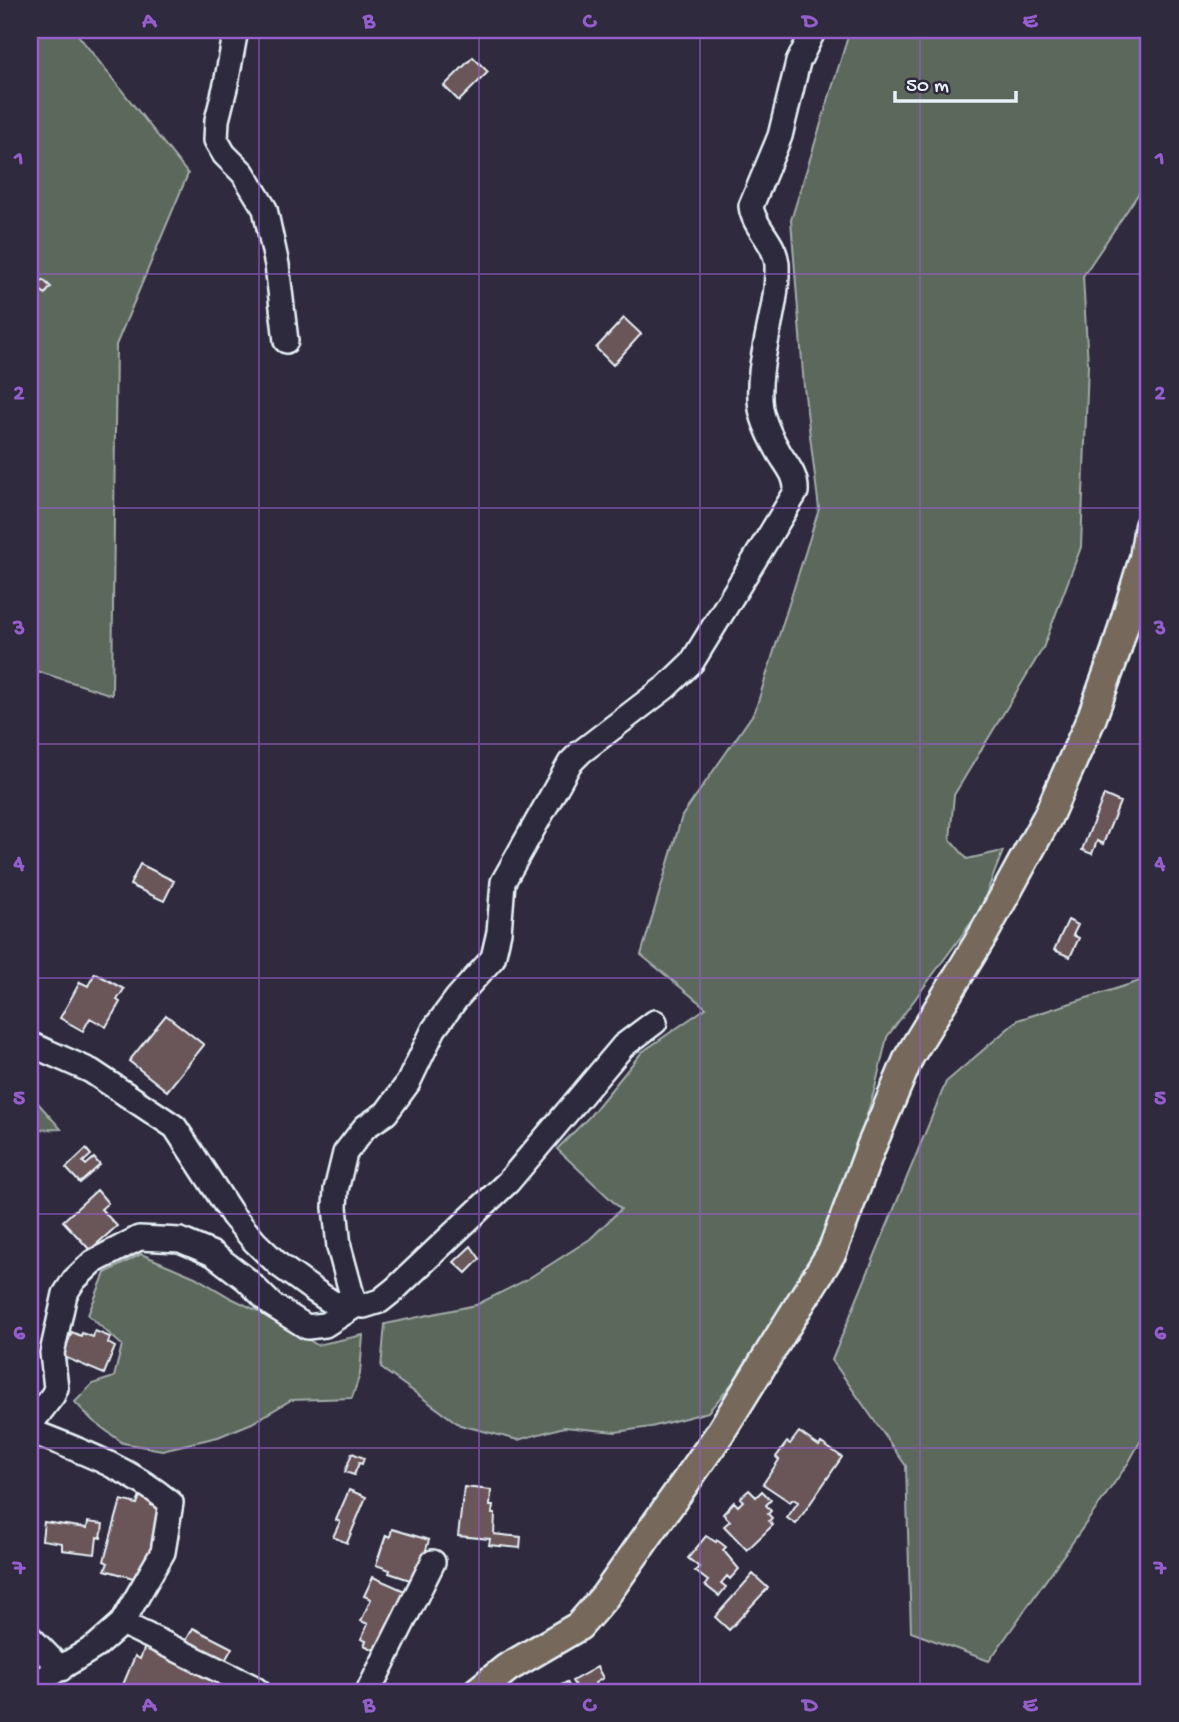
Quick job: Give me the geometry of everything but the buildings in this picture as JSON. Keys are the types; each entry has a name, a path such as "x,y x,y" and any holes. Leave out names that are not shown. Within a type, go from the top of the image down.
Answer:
{"main road":[{"path":"477,1692 506,1668 579,1626 605,1596 718,1436 832,1252 871,1147 909,1057 983,935 1048,816 1093,717 1144,558 1149,526"}],"street":[{"path":"236,30 217,120 216,140 224,154 243,173 265,209 277,265 286,341"},
{"path":"355,1306 339,1247 335,1207 345,1153 365,1127 386,1113 408,1083 434,1029 457,998 493,958 499,932 503,882 570,764 581,752 666,687 692,662 796,492 796,480 766,426 761,408 762,365 772,323 777,264 774,250 752,214 751,206 780,136 798,62 814,30"},
{"path":"30,1044 91,1071 175,1127 233,1216 279,1265 333,1303 364,1306 380,1301 395,1289 508,1182 604,1065 623,1046 655,1022"},
{"path":"30,1425 56,1388 52,1353 65,1294 74,1280 93,1262 139,1238 180,1240 213,1255 246,1279 272,1305 307,1327 325,1325 355,1306"},
{"path":"30,1431 149,1484 171,1503 163,1552 122,1623 96,1646 30,1687"},
{"path":"368,1692 433,1562"},
{"path":"122,1623 259,1692"},
{"path":"30,1637 61,1669"}],"green space":[{"path":"30,30 74,30 188,174 116,345 112,695 30,669"},
{"path":"850,30 1149,30 1149,178 1083,276 1088,365 1081,547 1043,648 954,795 950,839 967,859 1003,851 979,912 887,1037 847,1182 804,1274 756,1356 708,1412 651,1427 616,1432 564,1427 518,1440 460,1425 381,1368 385,1324 476,1305 526,1280 590,1239 621,1209 557,1149 589,1117 642,1052 706,1008 641,955 682,816 755,711 819,509 804,387 791,220"},
{"path":"1149,978 1149,1425 1129,1462 989,1661 911,1632 906,1466 832,1360 946,1082 1018,1020"},
{"path":"30,1094 61,1129 30,1130"},
{"path":"141,1254 195,1277 281,1322 317,1345 363,1335 360,1374 352,1398 291,1400 252,1423 218,1437 162,1450 123,1443 93,1421 75,1402 92,1384 114,1377 122,1345 88,1315 105,1273"}]}
